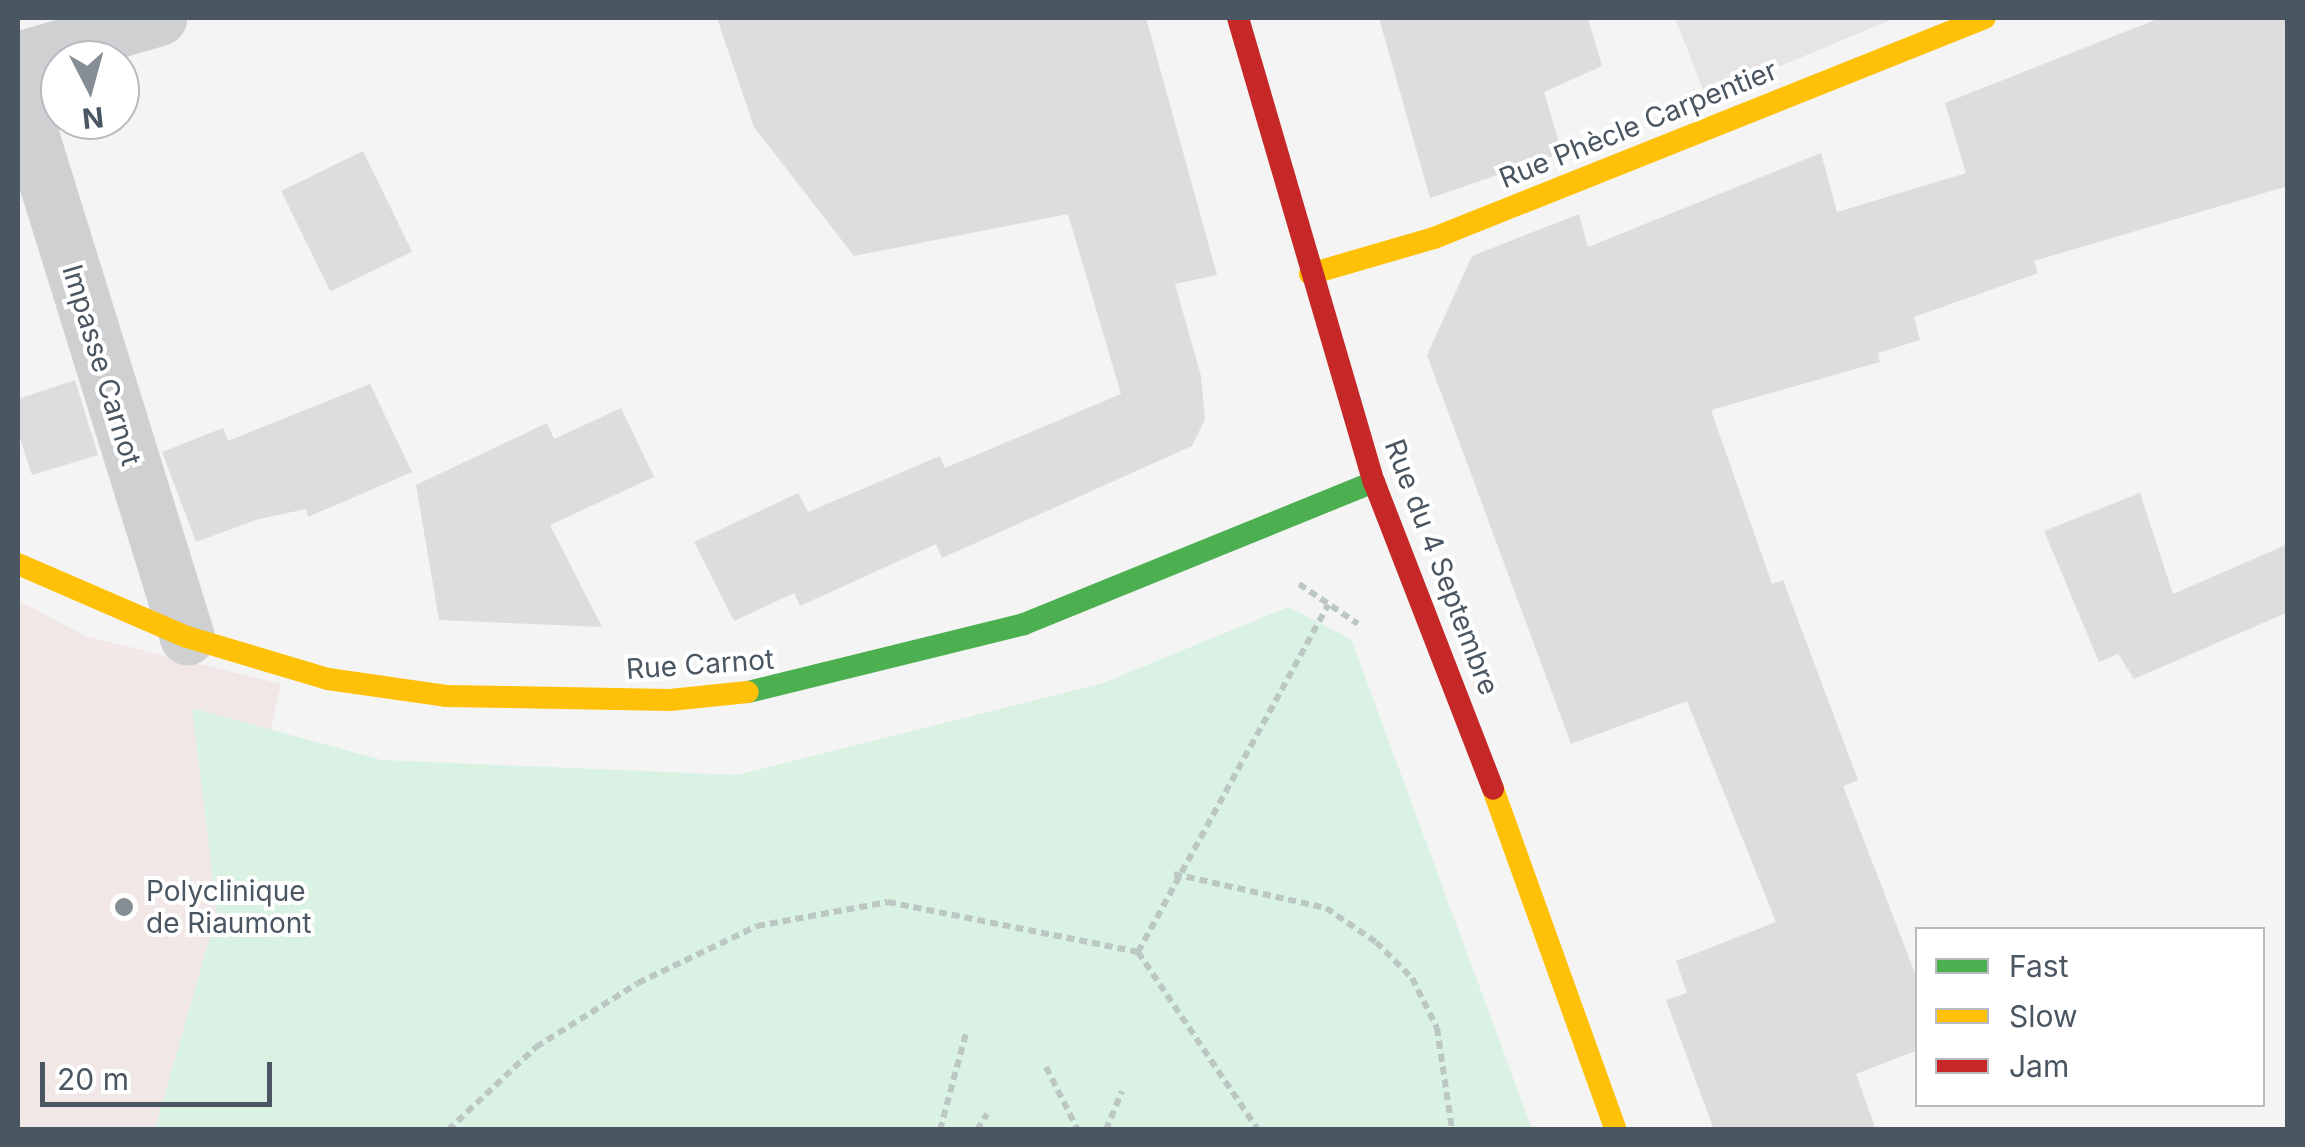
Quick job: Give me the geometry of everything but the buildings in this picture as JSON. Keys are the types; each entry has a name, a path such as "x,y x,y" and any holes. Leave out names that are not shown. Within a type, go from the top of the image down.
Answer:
{"street":[{"path":"18,59 159,18"},
{"name":"Rue du 4 Septembre","path":"1238,18 1374,482 1440,638 1616,1130"},
{"name":"Rue Phècle Carpentier","path":"1310,274 1434,238 1985,18"},
{"name":"Impasse Carnot","path":"18,92 187,637"},
{"name":"Rue Carnot","path":"18,564 187,637 328,679 446,696 670,700 786,688 1024,624 1374,482"}],"path":[{"path":"1138,952 1174,874 1328,605"},
{"path":"1174,874 1326,908 1376,942 1412,978 1437,1028 1452,1130"},
{"path":"448,1130 536,1047 638,983 757,926 888,902 1138,952 1258,1130"},
{"path":"940,1130 966,1032"},
{"path":"1046,1067 1078,1130"},
{"path":"1106,1130 1122,1091"},
{"path":"976,1130 987,1114"}],"shaded area":[{"path":"1675,18 1895,18 1706,97"},
{"name":"Polyclinique de Riaumont","path":"18,600 85,636 281,684 179,1129 18,1129"}],"green space":[{"path":"1288,607 1351,639 1532,1129 155,1129 217,913 192,708 382,760 737,775 1103,683"}],"traffic: fast":[{"path":"748,692 1024,624 1374,482"}],"traffic: slow":[{"path":"1310,274 1434,238 1985,18"},
{"path":"18,564 187,637 328,679 446,696 670,700 748,692"},
{"path":"1493,789 1616,1130"}],"traffic: jam":[{"path":"1238,18 1374,482 1493,789"}],"place":[{"name":"Polyclinique de Riaumont","path":"124,907"}]}
